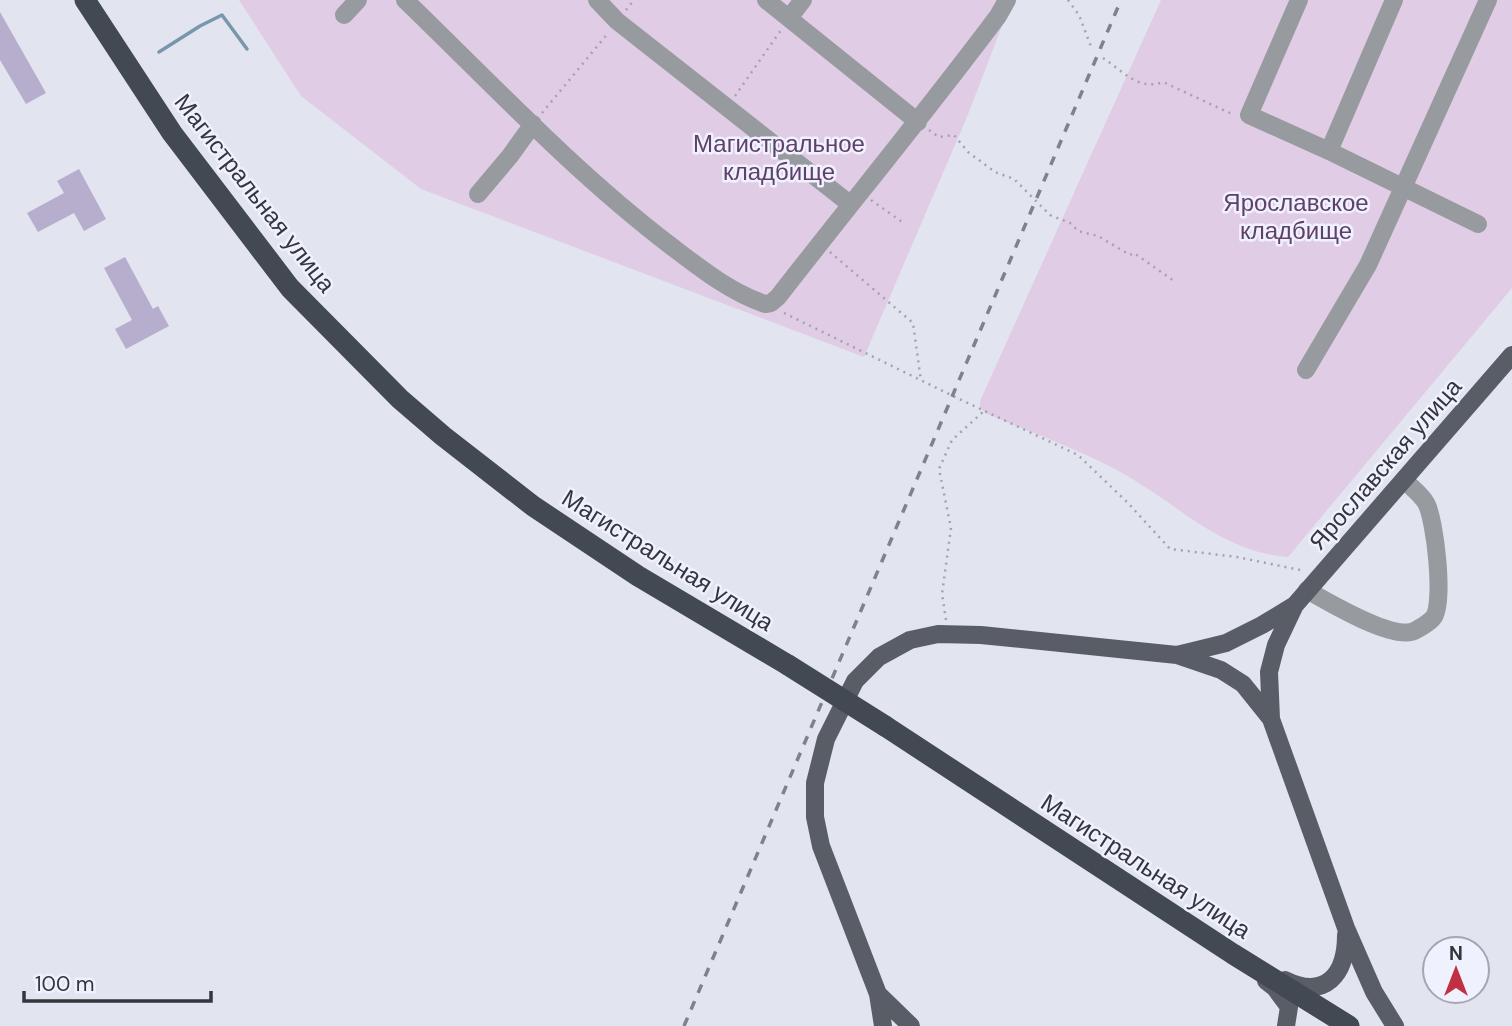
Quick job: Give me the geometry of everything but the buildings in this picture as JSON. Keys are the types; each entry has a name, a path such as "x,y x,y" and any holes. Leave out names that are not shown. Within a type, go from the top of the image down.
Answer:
{"highway":[{"name":"Магистральная улица","path":"85,0 172,133 290,288 400,399 463,452 533,506 638,576 885,726 1233,954 1349,1026"}],"main road":[{"name":"Ярославская улица","path":"1295,605 1512,355"},
{"path":"1177,654 1226,642 1295,605"},
{"path":"1295,605 1276,645 1269,672 1271,719 1346,928 1374,992 1395,1026"},
{"path":"883,1026 878,994 821,846 815,817 815,783 826,740 855,681 879,657 910,640 937,634 981,635 1177,654 1221,670 1243,684 1271,719"},
{"path":"1233,954 1294,985 1310,988 1323,985 1333,978 1343,962 1346,928"},
{"path":"1233,954 1275,988 1282,997 1289,1007 1286,1026"},
{"path":"878,994 911,1026"}],"lane":[{"path":"344,15 358,0"},
{"path":"405,0 551,142 643,225 708,274 765,304 778,297 918,122 998,16 1007,0"},
{"path":"597,0 617,21 726,108 855,198"},
{"path":"766,0 918,122"},
{"path":"789,18 803,0"},
{"path":"1299,0 1249,115 1329,151 1478,225"},
{"path":"1329,151 1394,0"},
{"path":"1306,370 1368,265 1488,0"},
{"path":"478,194 533,124"},
{"path":"1307,590 1355,617 1398,631 1411,632 1433,618 1437,609 1438,559 1432,516 1425,500 1404,480"}],"path":[{"path":"1069,0 1079,15 1092,49"},
{"path":"726,108 789,18"},
{"path":"533,124 617,21"},
{"path":"1103,58 1140,84 1151,86 1163,82 1238,117 1249,115"},
{"path":"918,122 939,137 954,135 968,152 995,172 1014,179 1050,215 1070,223 1078,231 1098,236 1130,255 1134,253 1174,281"},
{"path":"855,198 905,224"},
{"path":"820,243 913,323 921,381"},
{"path":"765,304 1078,455 1128,503 1170,549 1237,557 1305,571"},
{"path":"947,622 942,594 951,528 939,469 952,440 984,411"}],"green space":[{"name":"Магистральное кладбище","path":"239,0 1012,0 967,117 864,357 421,189 301,96"},
{"name":"Ярославское кладбище","path":"1161,0 1512,0 1512,288 1288,557 1263,553 1221,537 1108,465 987,414 980,408 980,401"}],"waterway":[{"path":"159,52 222,15 247,49"}],"railway":[{"path":"684,1026 1121,0"}]}
